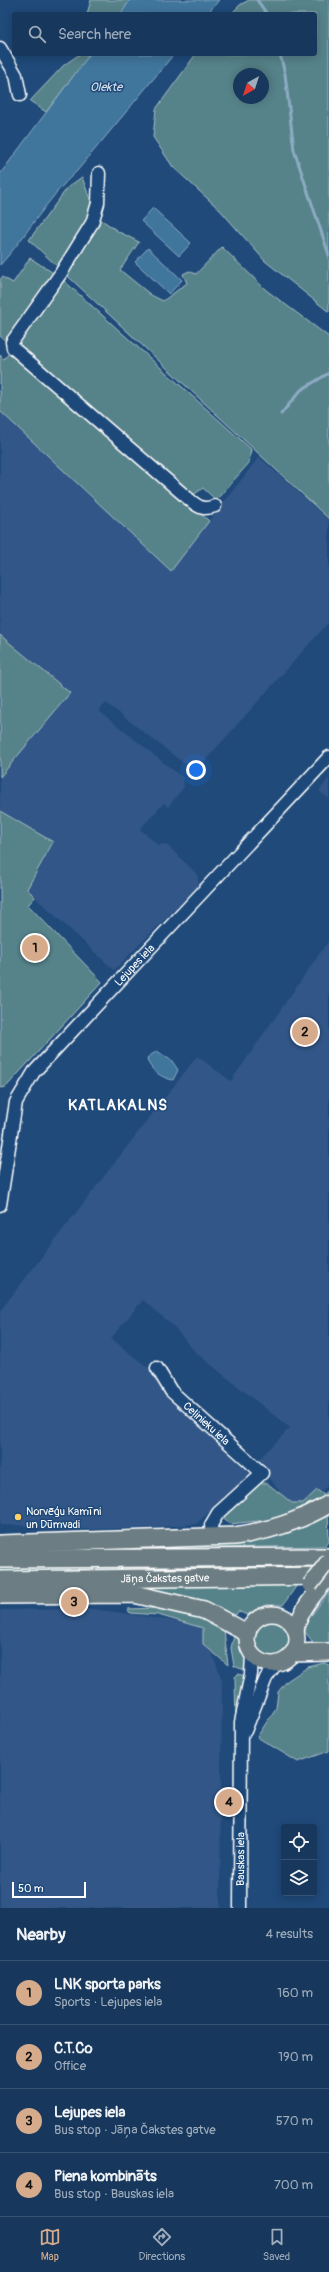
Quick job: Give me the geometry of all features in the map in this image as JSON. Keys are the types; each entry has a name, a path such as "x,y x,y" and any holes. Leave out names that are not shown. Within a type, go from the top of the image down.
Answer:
{"highway":[{"path":"0,1544 212,1536 261,1532 283,1527 329,1504"},
{"name":"Jāņa Čakstes gatve","path":"0,1558 329,1559"},
{"name":"Jāņa Čakstes gatve","path":"0,1580 323,1580"},
{"path":"0,1595 134,1594 204,1610 247,1633"},
{"path":"293,1653 329,1652"}],"main road":[{"path":"323,1580 293,1608 280,1615 262,1616 253,1623 247,1633 246,1641 252,1655 262,1663 276,1664 283,1662 293,1653 296,1646 298,1620 323,1580 329,1559"},
{"path":"280,1615 287,1619 296,1631"}],"street":[{"path":"0,48 16,75 20,95"},
{"path":"99,173 98,203 92,223 74,248 61,273 12,342 13,348 191,501 200,508 207,509 215,506"},
{"name":"Lejupes iela","path":"0,1205 16,1102 34,1072 329,757"},
{"name":"Ceļinieku iela","path":"157,1368 171,1391 262,1473 218,1513 211,1525 212,1536"},
{"name":"Bauskas iela","path":"240,1908 241,1722 251,1674 252,1655"},
{"path":"242,1738 266,1678 276,1664"}],"shaded area":[{"path":"0,411 170,571 259,457 329,520 329,622 195,772 106,703 99,711 183,778 184,787 168,807 164,803 140,829 158,845 166,844 197,874 199,885 114,970 27,890 53,842 0,811 0,777 69,693 0,635"},
{"path":"329,778 329,799 319,791"},
{"path":"329,940 329,1485 303,1505 293,1509 257,1461 290,1428 195,1352 173,1326 143,1300 111,1338 152,1371 171,1394 250,1474 196,1524 149,1528 40,1530 39,1526 0,1525 0,1311 197,1056 231,1081"},
{"path":"94,1609 202,1625 222,1680 220,1908 0,1908 0,1610"}],"green space":[{"path":"91,0 130,0 122,12 88,12"},
{"path":"249,0 329,0 329,312 265,261 220,210 173,167 153,137 156,109 195,56 317,56 317,12 233,12 240,5"},
{"path":"77,56 88,56 46,112 30,101 64,65"},
{"path":"82,177 96,216 119,232 139,242 120,270 151,295 163,301 187,283 183,274 189,271 196,274 222,247 266,290 329,337 329,519 29,240 68,187"},
{"path":"30,258 55,274 8,343 0,336 0,280 2,277 13,283"},
{"path":"62,279 251,449 249,463 216,500 203,488 192,496 16,344"},
{"path":"11,351 209,521 171,571 0,411 0,355 4,359"},
{"path":"0,635 70,693 0,777"},
{"path":"0,811 53,842 27,889 35,897 28,905 102,982 6,1087 0,1088"},
{"path":"267,1483 292,1503 303,1503 317,1490 324,1495 329,1489 329,1494 277,1519 229,1524 223,1516 258,1484"},
{"path":"328,1513 329,1541 325,1546 154,1549"},
{"path":"329,1561 329,1571 0,1575 0,1565"},
{"path":"297,1585 283,1605 265,1605 247,1615 238,1611 236,1615 205,1604 15,1588"},
{"path":"329,1592 329,1645 313,1646 313,1642 305,1632 308,1620"},
{"path":"160,1608 201,1618 224,1630 228,1665 203,1644 203,1628 158,1615 130,1613 127,1609"},
{"path":"277,1621 286,1626 290,1632 290,1646 286,1652 277,1657 269,1657 260,1652 256,1646 255,1635 260,1626 266,1622"},
{"path":"235,1632 242,1640 244,1645 247,1671 234,1666 231,1648"},
{"path":"324,1663 329,1665 329,1751 298,1762 257,1737 276,1708 278,1692 287,1681 308,1667"},
{"path":"238,1674 246,1676 236,1727 235,1677"}],"water":[{"path":"130,0 219,0 209,12 122,12"},
{"name":"Olekte","path":"88,56 172,56 77,171 56,193 0,265 0,174"},
{"path":"153,208 191,243 179,256 141,221"},
{"path":"148,248 182,280 169,294 135,262"},
{"path":"157,1051 172,1061 178,1070 173,1080 160,1075 150,1066 147,1058"}],"waterway":[{"path":"257,0 266,12"},
{"path":"280,56 285,74 294,150 329,255"},
{"path":"281,414 301,390 329,373"}],"place":[{"name":"LNK sporta parks","path":"35,948"},
{"name":"C.T.Co","path":"305,1032"},
{"name":"Norvēģu Kamīni un Dūmvadi","path":"18,1517"},
{"name":"Lejupes iela","path":"74,1602"},
{"name":"Piena kombināts","path":"229,1802"}],"district":[{"name":"KATLAKALNS","path":"118,1105"}]}
